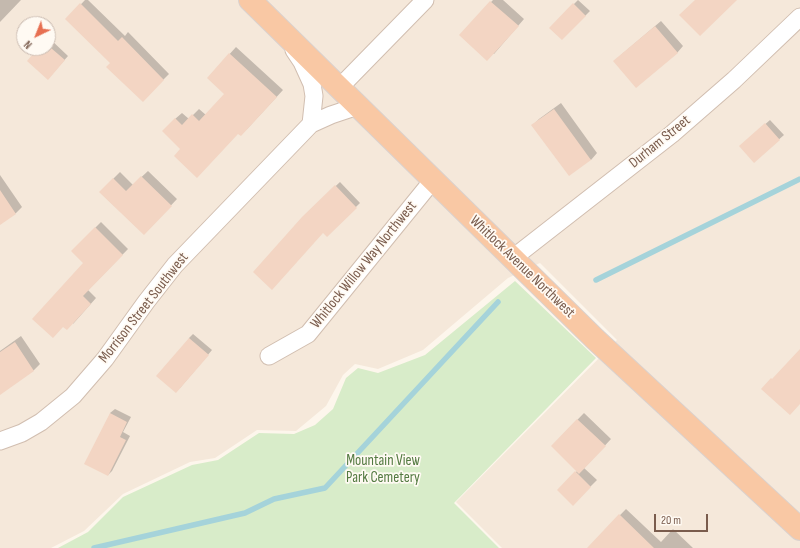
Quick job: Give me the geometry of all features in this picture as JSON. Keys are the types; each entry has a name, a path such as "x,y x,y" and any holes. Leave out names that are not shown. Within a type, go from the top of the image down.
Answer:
{"highway":[{"name":"Whitlock Avenue Northwest","path":"250,0 595,340 800,529"}],"street":[{"path":"339,88 425,0"},
{"name":"Durham Street","path":"513,258 672,134 734,80 800,17"},
{"path":"282,32 302,62 312,84 314,96 311,124"},
{"name":"Morrison Street Southwest","path":"0,441 22,433 41,422 73,396 105,359 175,265 311,124 331,115 358,106"},
{"name":"Whitlock Willow Way Northwest","path":"270,356 308,334 433,180"}],"shaded area":[{"path":"0,0 800,0 800,548 502,548 456,502 617,340 540,263 508,278 423,350 378,369 355,364 343,375 326,406 296,431 257,430 215,458 190,462 123,494 84,531 51,548 0,548"}],"green space":[{"name":"Mountain View Park Cemetery","path":"515,281 596,358 454,503 499,548 58,548 88,532 123,497 192,465 218,460 259,433 294,434 315,425 333,409 346,378 358,368 378,373 425,355"}],"building":[{"path":"695,0 737,0 700,36 679,15"},
{"path":"490,1 519,26 487,61 459,35"},
{"path":"80,3 118,41 122,37 164,80 143,102 106,67 110,63 65,19"},
{"path":"573,3 586,16 562,40 549,28"},
{"path":"655,26 678,53 636,88 613,61"},
{"path":"56,52 65,60 48,80 27,61 31,56 56,56"},
{"path":"229,53 277,97 241,136 238,134 197,178 174,156 180,149 162,131 175,118 182,125 192,114 199,121 224,94 207,78"},
{"path":"554,109 591,160 569,176 531,125"},
{"path":"765,123 780,140 754,163 739,146"},
{"path":"141,176 172,206 144,235 99,192 113,178 126,191"},
{"path":"335,185 357,208 327,237 323,233 272,290 253,272 302,217"},
{"path":"0,190 16,214 0,225"},
{"path":"95,227 123,255 83,296 91,304 67,330 63,327 53,338 32,319 83,263 71,251"},
{"path":"189,338 209,355 176,393 156,376"},
{"path":"15,342 34,371 0,395 0,352"},
{"path":"800,349 800,404 790,415 761,389"},
{"path":"110,413 127,422 120,437 126,440 108,476 84,464"},
{"path":"577,419 606,446 579,474 551,446"},
{"path":"575,471 591,487 573,506 557,490"},
{"path":"619,514 654,548 587,548"}],"waterway":[{"path":"596,280 800,179"},
{"path":"94,548 245,513 274,499 325,488 498,302"}]}
